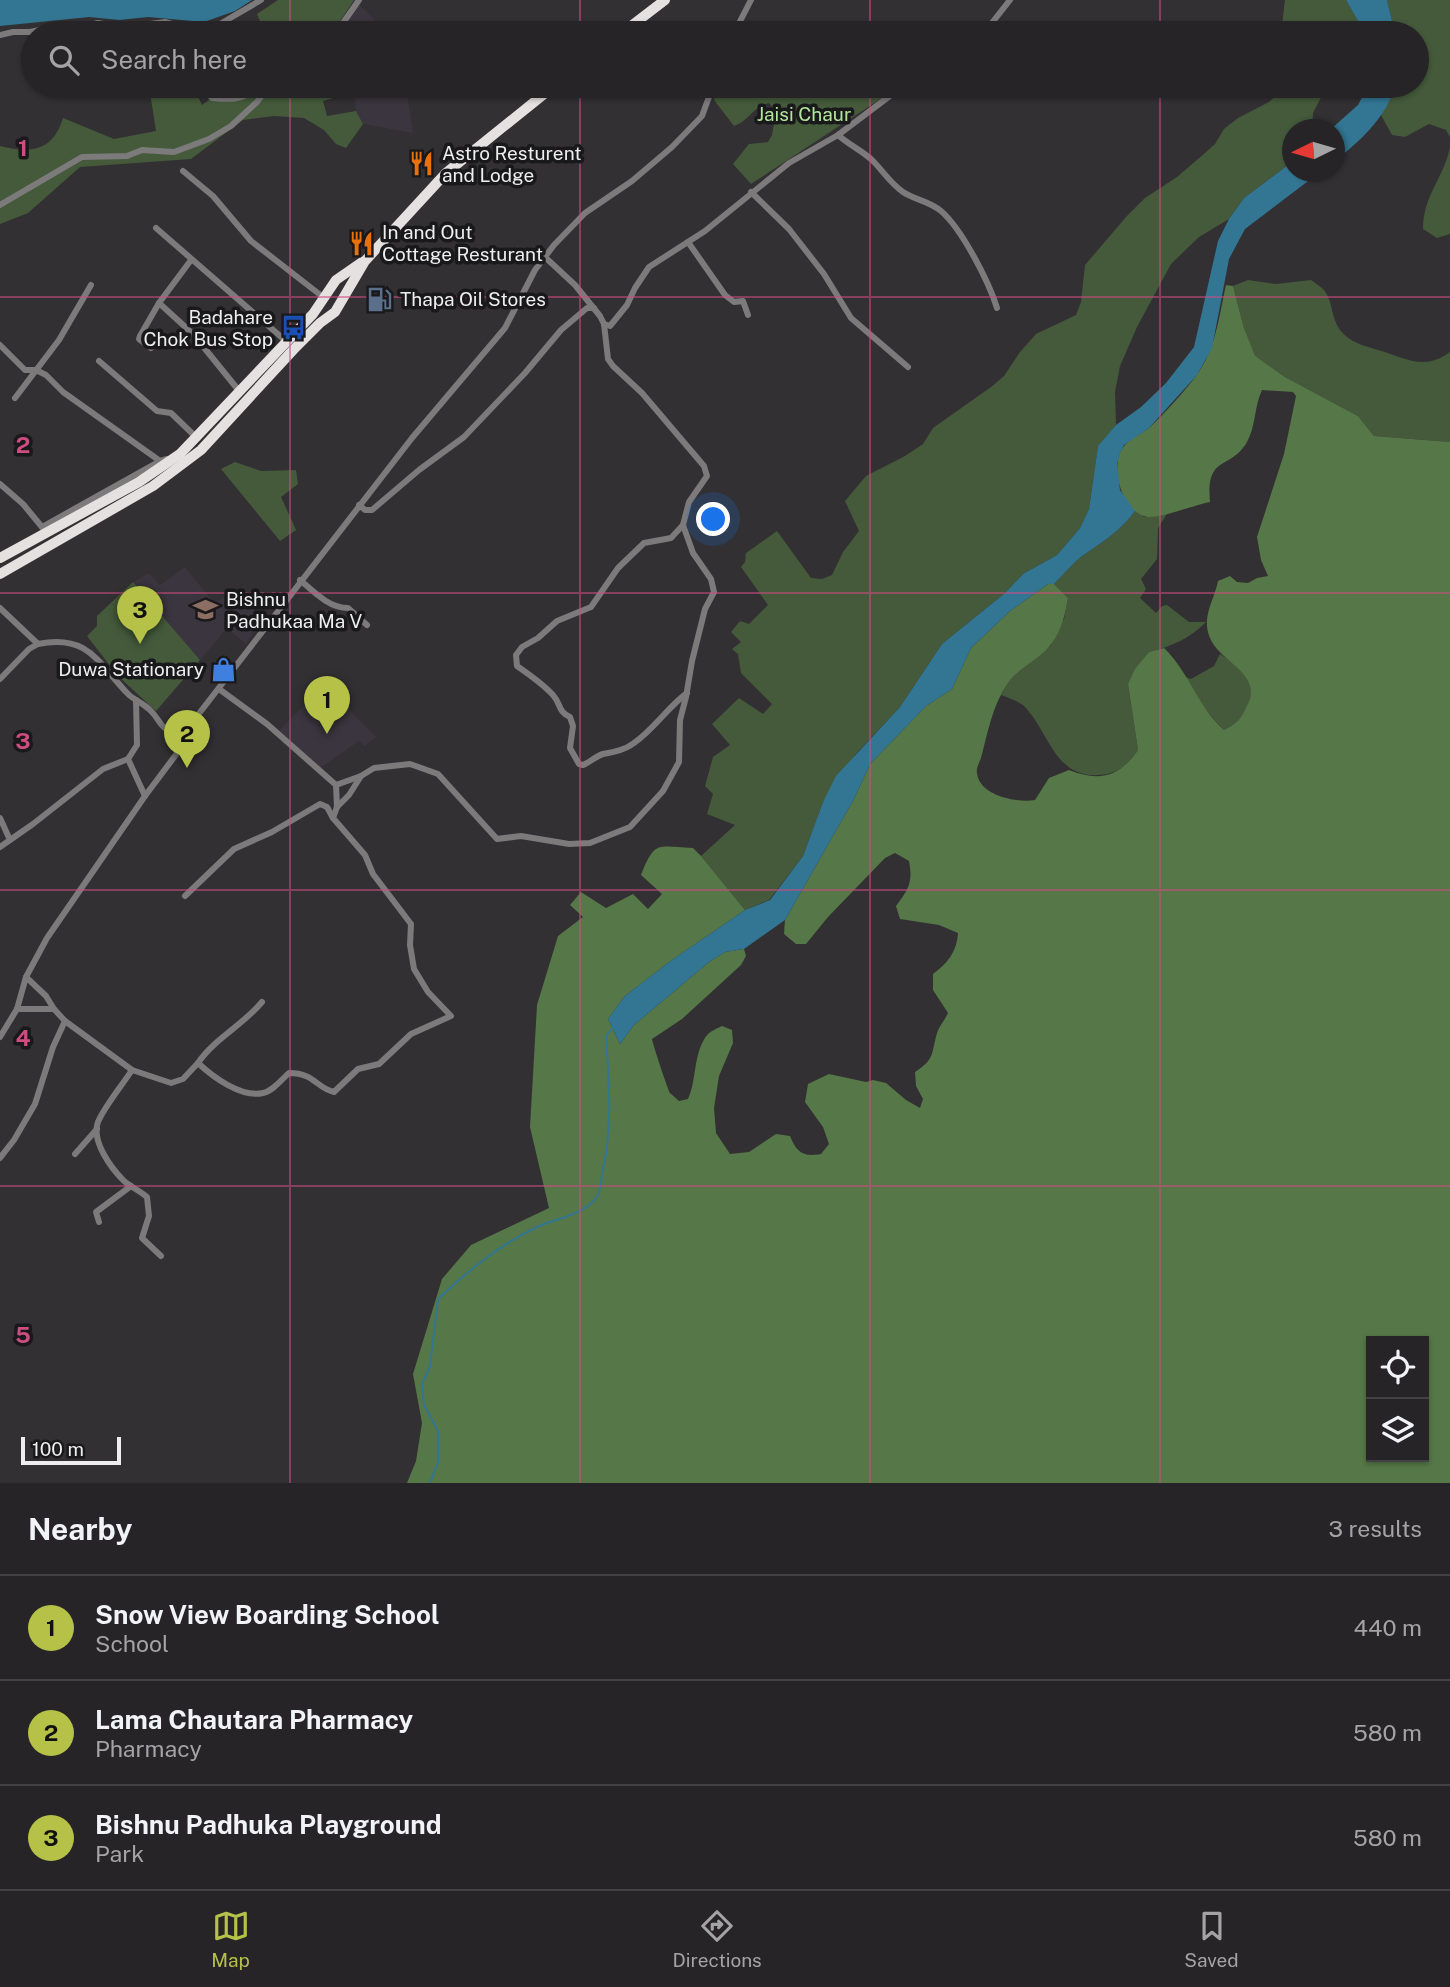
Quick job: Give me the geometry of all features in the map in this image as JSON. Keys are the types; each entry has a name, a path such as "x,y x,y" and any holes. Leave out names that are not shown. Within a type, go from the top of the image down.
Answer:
{"highway":[{"path":"638,21 665,0"},
{"path":"0,574 153,486 188,461 215,436 305,338 335,312 365,261 446,173 539,98"},
{"path":"0,558 139,482 174,459 313,314 336,280 365,261"}],"street":[{"path":"224,21 241,14 261,0"},
{"path":"344,21 359,0"},
{"path":"740,21 751,0"},
{"path":"993,21 1010,0"},
{"path":"0,35 21,32"},
{"path":"212,98 234,98"},
{"path":"0,205 82,157 127,156 142,150 174,152 209,139 231,126 260,98"},
{"path":"0,1037 17,1009 26,977 47,938 181,748 184,733 412,438 505,328 535,270 554,245 585,213 632,181 672,147 702,116 709,98"},
{"path":"604,324 610,326 649,267 688,242 789,163 838,135 887,98"},
{"path":"838,135 871,159 905,194 929,202 943,212 967,244 997,309"},
{"path":"183,171 213,196 251,241 323,297"},
{"path":"751,192 789,229 824,274 851,318 908,367"},
{"path":"156,228 287,342"},
{"path":"688,242 724,295 734,302 743,301 748,315"},
{"path":"546,258 575,285 604,324 608,359 642,393 704,466 707,476 689,502 683,525 671,538 644,543 618,568 591,607 557,621 538,638 522,647 516,655 517,666 552,695 561,713 570,718 573,726 570,748 579,764 583,765 601,754 612,754 634,744 652,729 669,707 687,693"},
{"path":"151,348 139,339 139,336 159,303 191,260"},
{"path":"15,398 59,340 91,285"},
{"path":"159,303 193,334 240,392"},
{"path":"359,505 365,510 372,510 464,436 525,373 561,330 587,308 594,308"},
{"path":"0,345 25,370 36,370 46,375 63,392 160,461"},
{"path":"99,361 157,411 171,413 197,438"},
{"path":"0,484 23,504 42,527 160,461 174,459"},
{"path":"336,785 374,768 410,764 425,767 438,774 498,839 521,836 569,844 590,843 630,827 663,792 679,762 680,720 692,661 705,609 714,592 711,579 693,552 683,525"},
{"path":"300,580 330,604 348,608 367,625"},
{"path":"0,608 38,644"},
{"path":"0,679 29,649 38,644 62,641 84,649 103,662 116,681 150,710 166,730 184,733"},
{"path":"219,689 267,724 336,785 337,807"},
{"path":"0,847 103,769 128,759 137,744 136,700"},
{"path":"128,759 145,796"},
{"path":"333,818 337,807 361,776"},
{"path":"185,896 233,849 272,832 320,804 327,807 337,826 365,855 373,874 411,924 410,945 414,969 428,992 451,1016 411,1034 379,1064 358,1069 334,1092 327,1090 310,1076 289,1073 266,1092 248,1092 223,1081 198,1063"},
{"path":"0,818 10,840"},
{"path":"26,977 46,996 54,1010 65,1021 132,1070 171,1083 177,1083 198,1063 208,1048 240,1025 262,1002"},
{"path":"17,1009 54,1010"},
{"path":"0,1158 15,1140 35,1104 46,1067 65,1021"},
{"path":"75,1154 97,1129 104,1111 132,1070"},
{"path":"97,1129 105,1155 114,1170 147,1197 149,1216 142,1238 161,1256"},
{"path":"99,1222 96,1212 131,1186"}],"shaded area":[{"path":"354,0 376,21 340,21"},
{"path":"354,98 408,98 413,133 363,124 356,111"},
{"name":"Bishnu Padhukaa Ma V","path":"185,567 215,604 230,592 264,617 246,644 227,628 200,660 133,582 149,573 160,585"},
{"path":"312,697 329,710 343,703 376,737 365,746 359,741 319,769 278,732"}],"green space":[{"path":"278,0 354,0 340,21 260,21 257,14"},
{"path":"1285,0 1346,0 1358,21 1282,21"},
{"path":"1387,0 1450,0 1450,137 1446,130 1429,124 1405,137 1392,135 1381,115 1389,98 1429,98 1429,21 1392,21"},
{"path":"151,98 199,98 202,105 212,98 333,98 323,101 327,116 356,111 363,124 346,148 336,144 324,130 304,118 274,116 243,120 191,159 80,167 28,213 0,224 0,146 22,150 39,147 53,137 63,118 114,139 156,131"},
{"name":"Jaisi Chaur","path":"882,98 751,184 733,164 749,144 768,142 776,112 769,103 734,126 714,100"},
{"path":"1273,98 1321,98 1313,119 1282,119 1282,170 1244,198 1229,219 1199,237 1171,264 1137,327 1120,366 1115,392 1116,425 1098,447 1089,509 1080,528 1057,555 1023,574 1005,593 942,644 900,707 855,755 823,802 803,856 769,900 745,910 701,856 735,825 707,814 713,794 705,786 713,757 730,745 712,724 739,698 763,714 772,704 741,673 738,654 732,649 741,642 731,632 740,621 749,624 768,605 741,567 746,553 777,531 811,578 822,579 832,575 843,552 859,531 845,501 866,476 923,444 933,428 1004,376 1036,334 1076,315 1081,302 1085,265 1145,198 1177,177 1205,153 1215,144 1224,129"},
{"path":"1450,147 1450,234 1437,238 1423,229 1424,217"},
{"path":"1248,280 1276,284 1311,280 1327,294 1340,330 1348,338 1362,345 1422,362 1440,358 1450,352 1450,442 1374,436 1358,416 1285,377 1254,356 1233,286"},
{"path":"1226,285 1233,286 1255,356 1285,377 1358,416 1374,436 1450,442 1450,1483 407,1483 416,1461 422,1423 413,1374 442,1279 471,1245 549,1208 530,1127 537,1005 558,936 583,917 570,905 581,892 606,908 633,894 648,909 662,894 641,875 654,850 665,847 693,848 701,856 745,910 625,996 608,1019 620,1044 634,1025 709,962 725,952 744,949 746,956 741,965 682,1019 652,1039 670,1093 679,1101 688,1099 703,1041 709,1033 722,1026 732,1030 733,1043 719,1076 714,1108 716,1133 730,1154 749,1152 776,1134 790,1136 801,1152 821,1154 829,1144 823,1127 805,1102 808,1084 829,1074 866,1082 873,1080 886,1083 920,1108 923,1099 916,1086 915,1072 929,1059 938,1030 948,1013 933,990 933,974 951,956 958,933 939,925 900,919 896,906 909,885 910,868 909,861 895,853 885,858 806,944 796,944 784,934 785,920 854,799 870,764 926,706 952,689 971,648 1010,611 1048,584 1054,584 1068,598 1063,622 1055,638 1042,654 1008,683 991,719 977,773 979,781 985,787 1010,799 1035,800 1049,778 1069,770 1090,776 1108,775 1131,759 1138,750 1128,684 1135,669 1149,652 1164,648 1173,657 1207,711 1224,730 1242,716 1251,696 1250,686 1239,670 1215,647 1208,630 1208,616 1218,581 1230,576 1237,582 1248,583 1268,576 1261,560 1257,537 1284,454 1296,396 1293,392 1262,390 1247,442 1240,451 1215,470 1212,476 1210,502 1161,516 1148,517 1139,514 1131,507 1120,488 1117,465 1124,446 1150,427 1196,376 1208,355"},
{"path":"235,462 261,471 296,470 298,484 281,497 296,530 280,541 221,469"},
{"path":"1135,511 1144,517 1168,512 1158,528 1157,559 1141,579 1146,589 1140,598 1156,613 1162,606 1167,605 1189,622 1206,622 1180,641 1149,652 1128,684 1138,750 1134,755 1122,768 1112,773 1084,774 1063,762 1025,707 1001,695 1009,681 1022,668 1051,645 1064,619 1068,598 1054,584 1079,559 1119,529"},
{"path":"133,582 200,660 156,711 118,676 87,636 97,626 97,616"},
{"path":"1220,654 1244,672 1251,688 1246,710 1237,722 1224,730 1208,712 1185,677 1191,679 1214,666"}],"water":[{"path":"0,0 252,0 235,11 207,21 89,17 21,21 21,24 0,26"},
{"path":"1346,0 1387,0 1392,21 1358,21"},
{"path":"1362,98 1391,98 1379,119 1345,152 1345,119 1342,119"},
{"path":"1282,170 1282,182 1307,182 1245,229 1229,259 1212,348 1197,375 1149,428 1124,445 1117,464 1120,490 1135,511 1119,529 1079,559 1054,584 1048,584 1010,611 971,648 952,689 926,706 870,764 854,799 785,920 744,949 725,952 709,962 634,1025 620,1044 608,1019 625,996 745,910 770,900 803,856 823,802 836,776 900,707 942,644 1005,593 1023,574 1057,555 1080,528 1089,509 1098,446 1116,425 1141,407 1166,383 1194,347 1218,241 1244,198"}],"waterway":[{"path":"430,1483 438,1462 438,1431 424,1405 422,1384 430,1366 438,1299 497,1250 537,1227 587,1207 598,1195 609,1123 606,1036 613,1027"}],"place":[{"name":"Astro Resturent and Lodge","path":"422,164"},
{"name":"In and Out Cottage Resturant","path":"362,243"},
{"name":"Thapa Oil Stores","path":"380,299"},
{"name":"Badahare Chok Bus Stop","path":"293,328"},
{"name":"Bishnu Padhukaa Ma V","path":"206,610"},
{"name":"Bishnu Padhuka Playground","path":"140,644"},
{"name":"Duwa Stationary","path":"224,669"},
{"name":"Snow View Boarding School","path":"327,734"},
{"name":"Lama Chautara Pharmacy","path":"187,768"}]}
